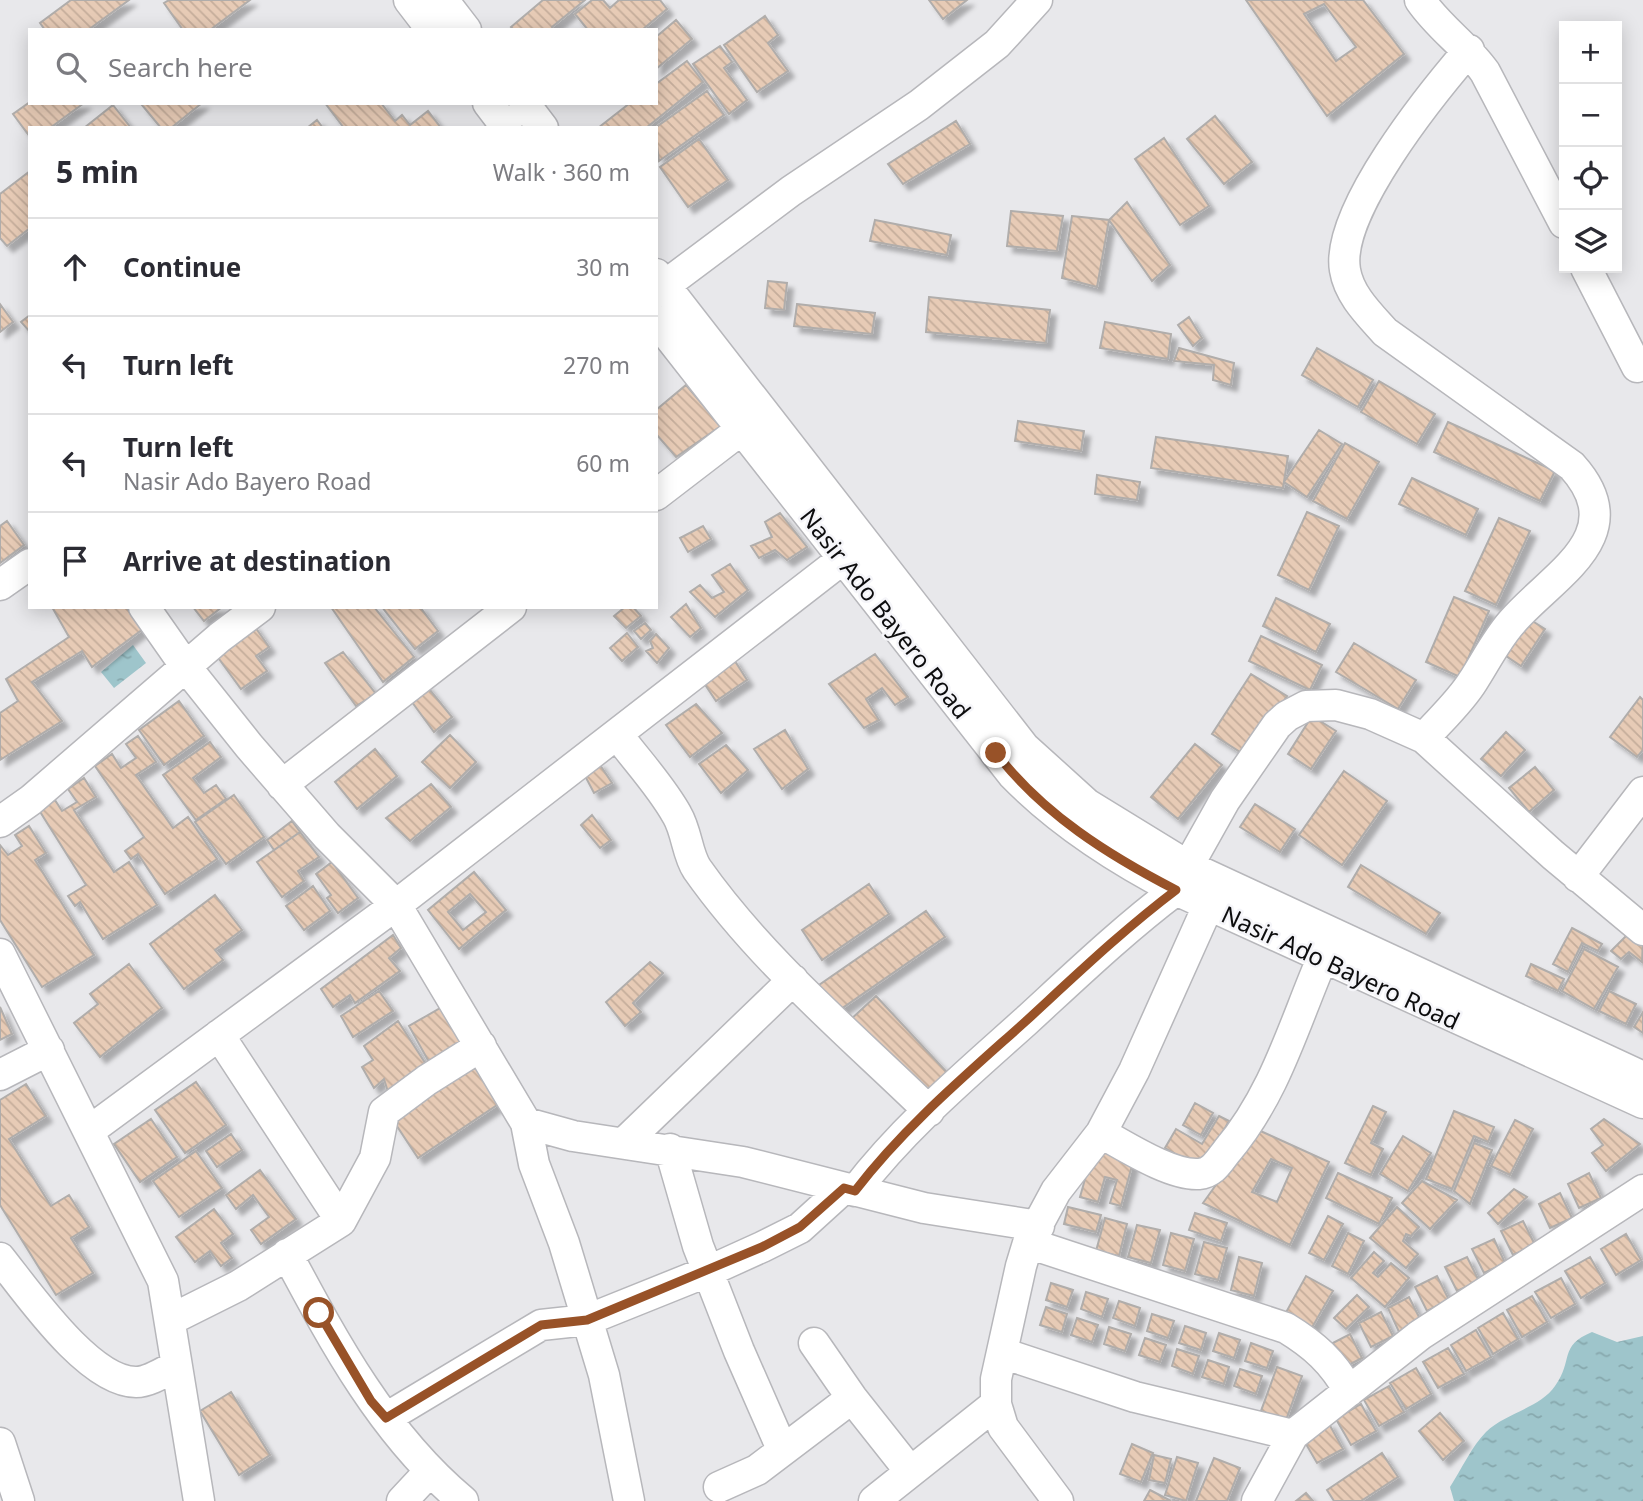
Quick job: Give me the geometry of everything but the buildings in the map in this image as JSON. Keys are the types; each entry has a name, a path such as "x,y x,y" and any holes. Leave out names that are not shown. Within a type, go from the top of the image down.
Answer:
{"street":[{"path":"409,0 430,28"},
{"path":"443,0 464,28"},
{"path":"1037,0 997,44 975,63 919,105 659,284 1037,762 1106,818 1182,878 1643,1077"},
{"path":"1420,0 1446,33 1469,50 1485,72 1559,213"},
{"path":"1424,738 1472,683 1513,621 1565,573 1584,550 1591,537 1593,521 1592,500 1585,481 1572,466 1385,332 1361,306 1344,269 1345,244 1377,173 1422,107 1469,50"},
{"path":"490,105 505,126"},
{"path":"526,105 541,126"},
{"path":"1589,273 1637,368"},
{"name":"Nasir Ado Bayero Road","path":"658,323 1029,792 1084,835 1130,866 1182,878 1208,906 1643,1103"},
{"path":"658,493 742,429"},
{"path":"89,1130 396,905 844,558"},
{"path":"0,585 28,565"},
{"path":"145,609 186,667 282,785 327,836 396,905 526,1123 534,1164 564,1243 604,1375 629,1501"},
{"path":"0,822 31,800 258,609"},
{"path":"282,785 509,609"},
{"path":"386,1418 521,1334 557,1321 587,1320 709,1271 800,1227 850,1190 929,1111 1182,878 1225,800 1264,742 1282,720 1297,710 1336,705 1370,714 1424,738 1578,877 1643,930"},
{"path":"617,734 677,815 686,832 696,867 793,980 929,1111"},
{"path":"1578,877 1643,792"},
{"path":"1059,1501 1003,1427 996,1404 996,1379 1002,1353 1034,1234 1056,1191 1101,1132 1166,1006 1208,906"},
{"path":"0,954 150,1251 163,1282 172,1319 175,1366 199,1501"},
{"path":"1101,1132 1149,1159 1179,1171 1194,1174 1210,1171 1249,1125 1265,1100 1322,959"},
{"path":"625,1142 793,980"},
{"path":"219,1035 341,1221"},
{"path":"172,1319 238,1286 341,1221 375,1158 384,1112 427,1080 481,1046"},
{"path":"0,1075 49,1050"},
{"path":"526,1123 573,1136 743,1162 1034,1234 1286,1328 1313,1344 1339,1373 1349,1391"},
{"path":"670,1149 694,1233 739,1351 782,1449"},
{"path":"1257,1501 1293,1434 1420,1335 1643,1190"},
{"path":"287,1254 371,1401 430,1471 463,1501"},
{"path":"2,1263 85,1359 121,1379 137,1382 175,1366"},
{"path":"814,1343 852,1398 909,1470"},
{"path":"1002,1353 1135,1398 1293,1434"},
{"path":"719,1487 757,1470 852,1398"},
{"path":"874,1501 909,1470 996,1404"},
{"path":"0,1443 19,1501"},
{"path":"402,1501 430,1471"}],"water":[{"path":"133,645 146,663 114,688 101,672"},
{"path":"1592,1332 1617,1342 1643,1336 1643,1501 1454,1501 1450,1487 1481,1438 1494,1425 1549,1394 1561,1377 1570,1348 1581,1337"}],"route":[{"path":"319,1313 371,1401 386,1418 521,1334 557,1321 587,1320 709,1271 800,1227 844,1188 855,1191 878,1160 982,1060 1176,890 1130,866 1052,812 1029,792 996,753"}]}
